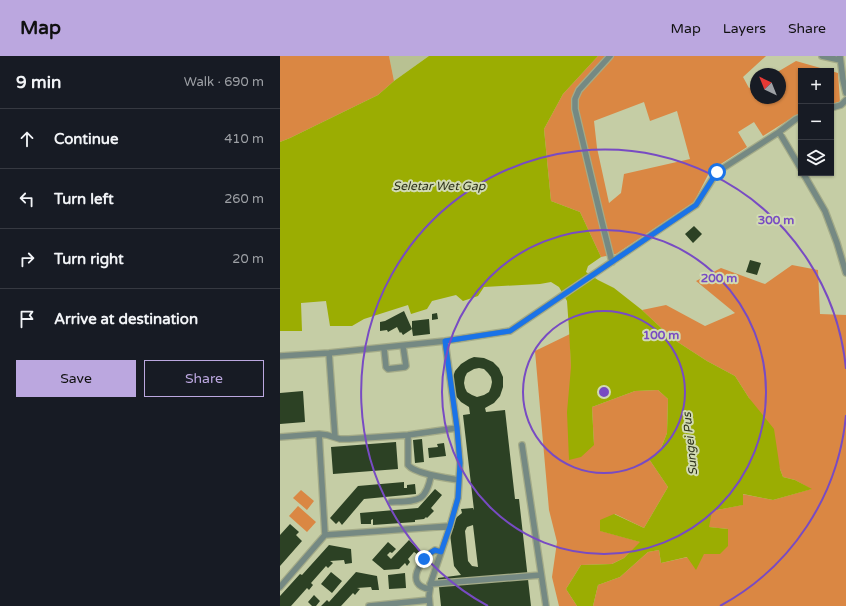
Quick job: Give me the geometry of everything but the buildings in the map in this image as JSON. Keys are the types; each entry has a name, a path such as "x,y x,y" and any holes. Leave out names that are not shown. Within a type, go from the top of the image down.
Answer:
{"lane":[{"path":"610,56 578,90 575,99 575,109 612,262"},
{"path":"822,56 840,58 846,92"},
{"path":"834,107 841,105 846,100"},
{"path":"280,356 403,346 510,331 696,205 717,172 798,118"},
{"path":"779,132 798,164"},
{"path":"805,176 825,211 846,273"},
{"path":"369,606 430,603 430,587 458,498 460,463 457,428 445,341"},
{"path":"384,348 386,367 388,369 406,366 403,346"},
{"path":"329,353 335,437"},
{"path":"280,437 319,434 340,439 349,439 408,435 457,428"},
{"path":"319,434 326,535"},
{"path":"408,435 408,465 411,468 431,475 459,480"},
{"path":"522,444 546,606"},
{"path":"391,502 414,501 423,497 431,475"},
{"path":"280,587 326,535 450,526"},
{"path":"441,552 435,550 430,553 418,568 416,579 423,588 541,575"}],"shaded area":[{"path":"280,56 389,56 394,81 378,95 280,142"},
{"path":"389,56 429,56 394,81"},
{"path":"598,56 766,56 753,68 750,68 750,71 743,77 750,87 750,104 786,104 786,68 784,68 796,61 820,68 798,68 798,114 763,136 754,122 738,132 747,147 710,171 694,202 616,254 601,257 580,212 551,201 544,129 563,94","holes":["644,102 650,121 677,111 690,159 624,174 621,193 609,203 597,148 594,121"]},
{"path":"834,72 838,73 840,102 834,103"},
{"path":"792,265 818,270 820,314 846,315 846,606 593,606 598,585 620,577 648,552 659,550 661,563 704,554 728,529 708,527 712,511 742,505 742,494 773,500 811,489 795,480 783,477 749,398 735,376 707,361 673,339 642,310 666,305 705,326 735,313 696,281 721,268 765,284"},
{"path":"570,334 571,367 594,445 592,407 635,391 658,390 668,399 667,433 660,451 649,459 668,487 644,528 615,514 601,531 641,542 624,558 612,564 581,565 566,589 577,606 559,606 552,577 557,542 549,510 535,351"},
{"path":"301,490 314,501 307,510 293,498"},
{"path":"298,506 316,522 307,532 289,516"}],"water":[{"name":"Seletar Wet Gap","path":"429,56 598,56 563,94 544,129 551,201 580,212 601,257 588,266 586,272 614,288 642,310 673,339 707,361 735,376 749,398 774,429 780,469 783,477 795,480 812,489 773,500 743,494 743,505 712,511 709,527 728,529 728,546 720,554 704,554 696,570 687,557 661,563 659,550 648,552 620,577 598,585 593,606 577,606 566,589 581,565 612,564 624,558 640,542 600,531 600,520 614,514 644,528 668,487 649,459 660,451 667,433 668,399 658,390 635,391 592,407 594,445 581,457 569,460 567,412 571,367 567,301 559,287 551,282 484,287 478,296 463,301 456,295 432,301 427,309 411,314 408,305 364,319 352,326 330,326 326,301 301,303 302,331 280,331 280,142 378,95 394,81"}],"route":[{"path":"424,559 435,550 441,552 458,498 460,463 457,428 445,341 510,331 696,205 717,172"}],"water label":[{"name":"Sungei Pus","path":"690,444"}]}
